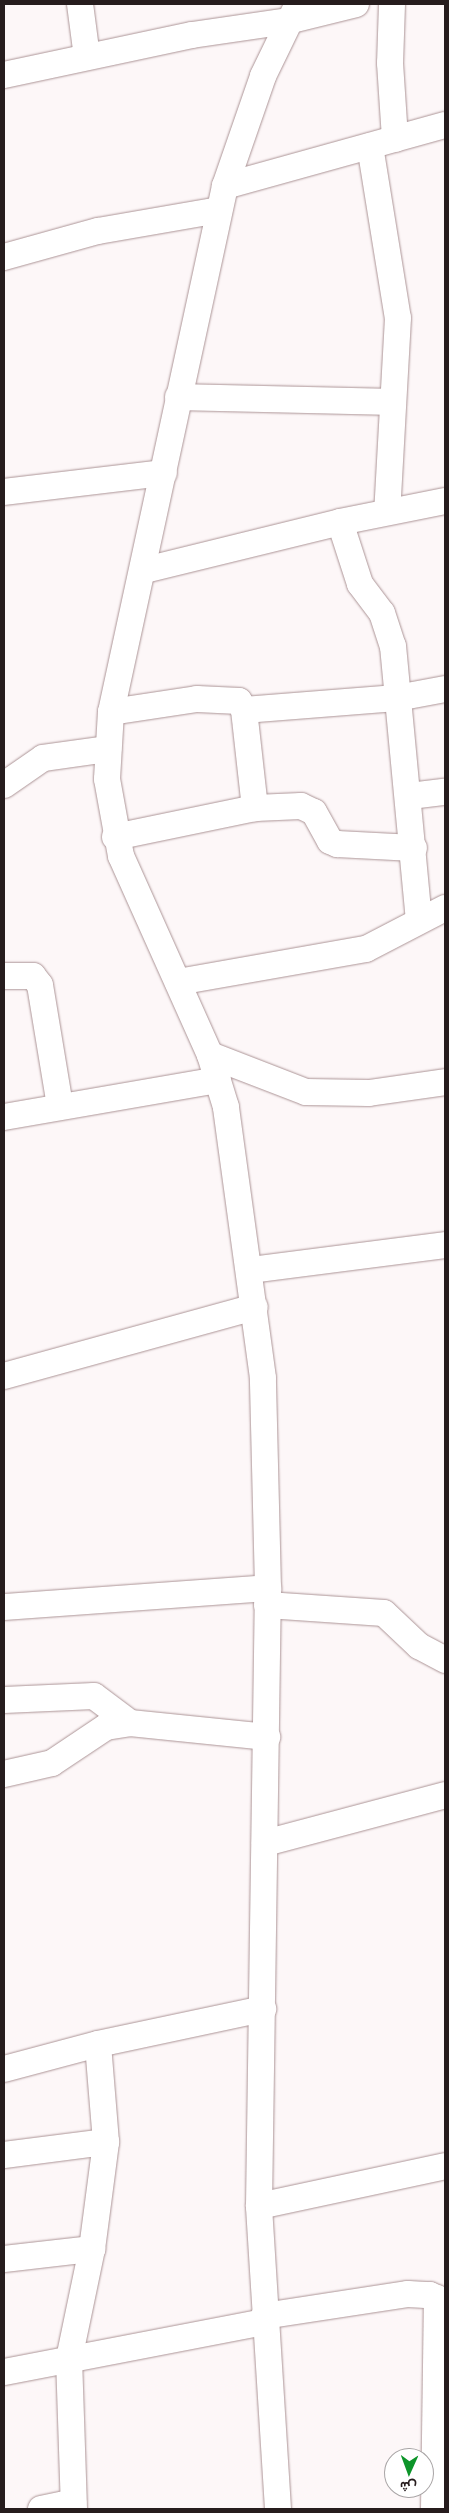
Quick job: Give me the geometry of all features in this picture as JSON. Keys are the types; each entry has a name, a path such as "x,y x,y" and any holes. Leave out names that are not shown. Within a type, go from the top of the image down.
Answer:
{"street":[{"path":"80,4 87,56"},
{"path":"4,75 293,13 356,4"},
{"path":"392,4 390,63 395,139"},
{"path":"278,2509 264,2319 259,2206 267,1737 267,1432 255,1307 226,1107 210,1055 130,879 115,836 108,798 108,749 111,712 145,570 178,397 222,198 260,84 293,13"},
{"path":"4,257 222,198 370,146 445,125"},
{"path":"370,146 396,285 393,402 387,512"},
{"path":"178,397 393,402"},
{"path":"4,492 164,473"},
{"path":"145,570 340,522 445,501"},
{"path":"340,522 363,591 378,607 387,628 410,796 419,920"},
{"path":"244,710 397,698 445,689"},
{"path":"111,712 225,697 239,701 244,710 255,808"},
{"path":"6,776 43,758 108,749"},
{"path":"410,796 445,792"},
{"path":"115,836 255,808 311,808 330,841 337,844 414,848"},
{"path":"178,982 366,950 419,920 445,908"},
{"path":"4,976 33,976 40,985 60,1106"},
{"path":"210,1055 306,1092 369,1093 445,1082"},
{"path":"4,1117 218,1080"},
{"path":"251,1270 445,1246"},
{"path":"4,1376 255,1307"},
{"path":"4,1607 267,1597 384,1613 419,1646 445,1660"},
{"path":"4,1700 94,1696 130,1722"},
{"path":"4,1774 52,1763 106,1727 130,1722 267,1737"},
{"path":"265,1844 445,1794"},
{"path":"4,2070 98,2044 263,2009"},
{"path":"41,2509 74,2506 69,2359 92,2249 106,2142 98,2044"},
{"path":"4,2155 106,2142"},
{"path":"259,2206 445,2166"},
{"path":"4,2259 92,2249"},
{"path":"4,2372 264,2319 408,2294 441,2300 434,2509"}]}
